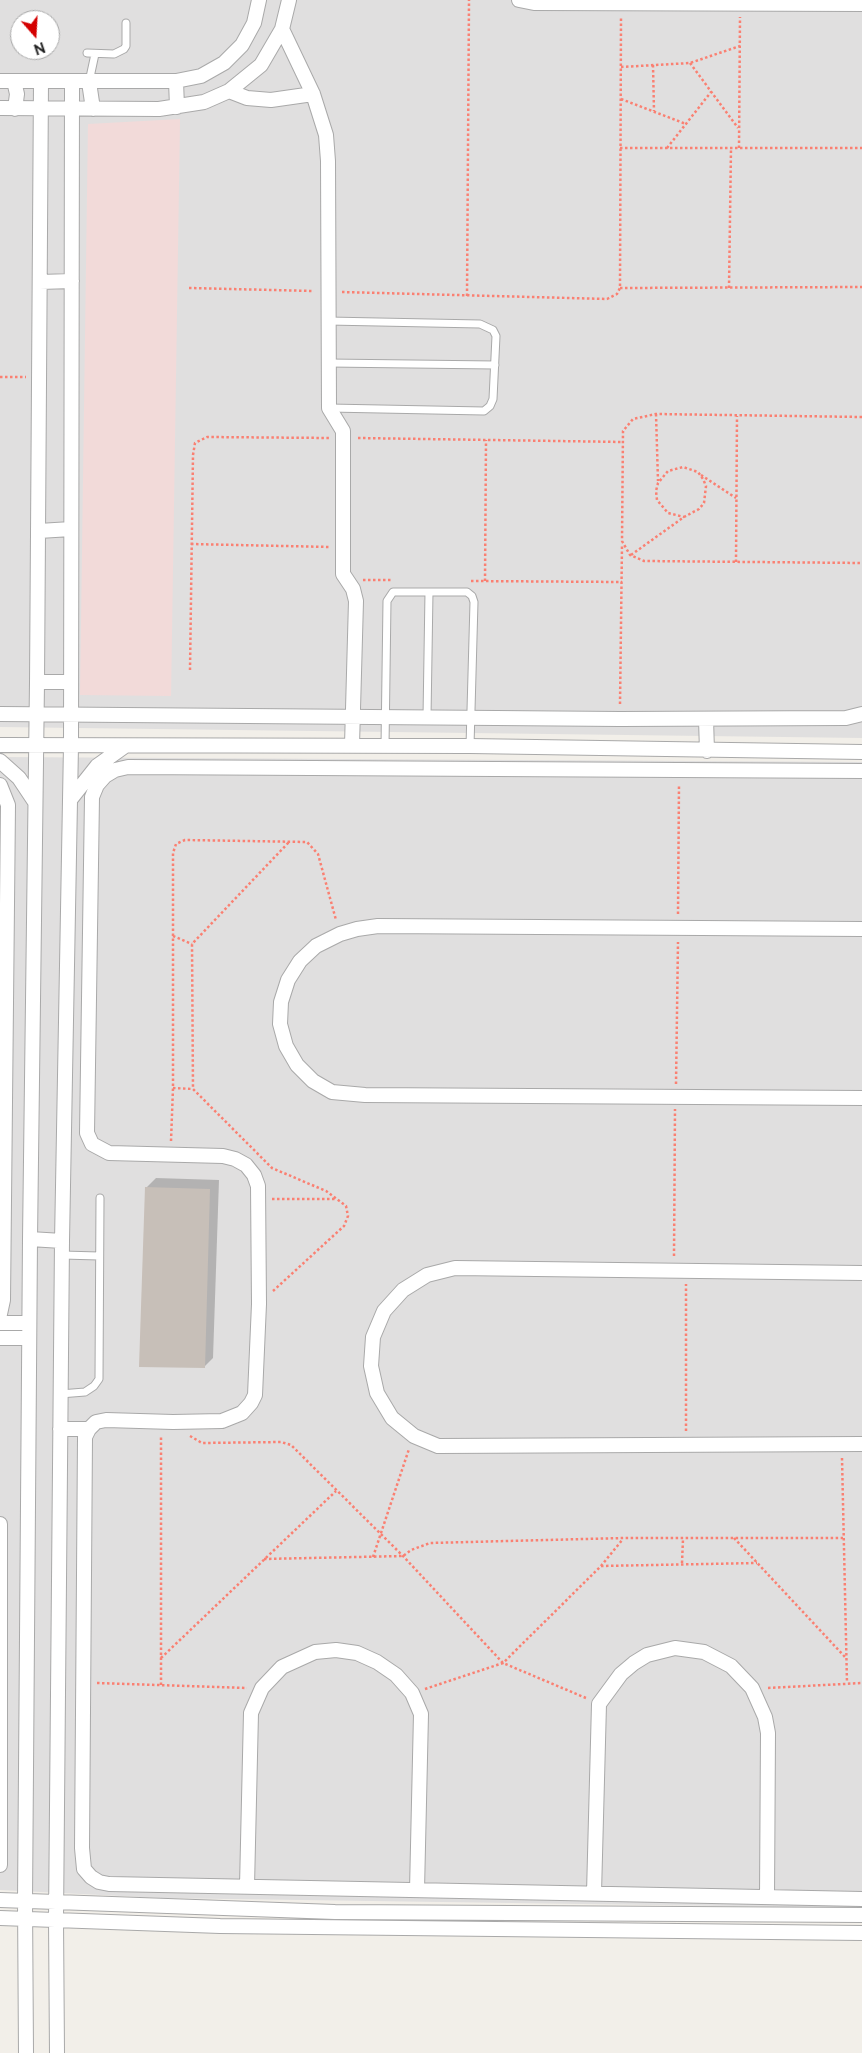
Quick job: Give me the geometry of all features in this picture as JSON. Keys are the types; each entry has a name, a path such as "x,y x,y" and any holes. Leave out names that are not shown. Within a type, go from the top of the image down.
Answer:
{"street":[{"path":"0,81 176,81 207,73 234,55 249,34 258,10 259,0"},
{"path":"0,108 177,108 204,102 230,91 261,65 282,29 289,0"},
{"path":"519,0 534,3 862,4"},
{"path":"282,29 314,94 326,135 328,161 329,408 343,431 344,438 343,574 353,589 356,601 352,745"},
{"path":"57,2053 56,1902 60,1394 71,745 72,81"},
{"path":"176,81 177,108"},
{"path":"14,82 16,94 14,109"},
{"path":"26,2053 25,1901 29,1323 36,714 38,682 40,82"},
{"path":"89,82 93,109"},
{"path":"230,91 247,98 271,100 314,94"},
{"path":"40,282 72,281"},
{"path":"39,531 71,529"},
{"path":"38,682 71,682"},
{"path":"0,714 620,719 846,718 862,714"},
{"path":"706,718 708,751"},
{"path":"0,744 470,746 862,752"},
{"path":"70,800 97,766 125,746"},
{"path":"0,761 18,778 35,803"},
{"path":"862,771 128,767 115,770 105,776 97,785 92,797 87,1133 92,1144 108,1153 224,1156 246,1165 254,1175 258,1186 258,1304 256,1383 251,1403 235,1417 222,1420 167,1422 106,1420 96,1422 89,1429 85,1437 82,1848 84,1869 90,1877 99,1882 109,1884 862,1899"},
{"path":"0,785 8,805 3,1300 0,1314"},
{"path":"862,929 378,926 340,934 316,946 300,961 288,980 281,1002 280,1024 286,1046 297,1065 313,1081 332,1092 365,1095 862,1098"},
{"path":"30,1239 62,1241"},
{"path":"862,1273 455,1268 427,1275 403,1290 384,1311 373,1337 371,1366 377,1393 392,1418 414,1436 438,1446 862,1444"},
{"path":"0,1323 29,1323"},
{"path":"0,1338 29,1338"},
{"path":"60,1429 89,1429"},
{"path":"0,1524 0,1865"},
{"path":"594,1893 599,1704 621,1674 634,1663 647,1655 675,1648 690,1648 732,1666 752,1688 765,1717 768,1733 767,1897"},
{"path":"247,1886 251,1712 262,1688 282,1667 295,1659 315,1652 336,1650 357,1653 377,1662 396,1675 412,1693 421,1714 417,1890"},
{"path":"335,1912 336,1888"},
{"path":"678,1895 679,1914"},
{"path":"0,1900 335,1912 862,1915"},
{"path":"219,1908 220,1926"},
{"path":"0,1918 220,1926 862,1934"}],"lane":[{"path":"87,53 114,54 124,49 126,46 126,23"},
{"path":"89,82 95,54"},
{"path":"328,321 487,326 496,336 493,399 490,406 484,411 329,408"},
{"path":"328,363 495,365"},
{"path":"385,746 386,608 389,595 393,592 467,592 472,596 475,609 470,746"},
{"path":"427,717 429,592"},
{"path":"60,1394 85,1392 94,1386 99,1379 100,1198"},
{"path":"62,1256 99,1256"}],"path":[{"path":"466,296 469,0"},
{"path":"189,288 607,299 614,296 620,288 621,3"},
{"path":"739,148 741,4"},
{"path":"621,67 690,63 740,46"},
{"path":"690,63 739,130"},
{"path":"653,65 654,111"},
{"path":"667,148 711,91"},
{"path":"620,100 686,124"},
{"path":"620,148 862,148"},
{"path":"730,288 731,148"},
{"path":"620,288 862,287"},
{"path":"0,377 39,378"},
{"path":"656,414 657,500 668,513 684,517"},
{"path":"620,719 623,431 633,419 656,414 862,417"},
{"path":"736,562 737,416"},
{"path":"485,581 486,440"},
{"path":"658,483 668,470 683,466 698,472 736,498"},
{"path":"630,556 684,517 699,510 704,503 706,486 698,472"},
{"path":"622,541 630,556 644,561 862,563"},
{"path":"192,544 344,548"},
{"path":"346,580 395,580"},
{"path":"465,581 622,582"},
{"path":"680,770 676,1097 686,1445"},
{"path":"170,1155 173,1088 172,853 176,844 185,840 306,842 318,854 340,934"},
{"path":"193,1089 192,944 290,841"},
{"path":"173,936 192,944"},
{"path":"173,1088 193,1089 272,1168 338,1199 346,1206 348,1216 344,1226 258,1304"},
{"path":"258,1199 338,1199"},
{"path":"161,1685 167,1422 202,1443 280,1442 291,1445 403,1556 504,1663 599,1704"},
{"path":"373,1557 414,1436"},
{"path":"842,1444 847,1684"},
{"path":"161,1658 336,1491"},
{"path":"264,1559 403,1556 411,1550 430,1543 624,1538 843,1538"},
{"path":"412,1693 504,1663 601,1566 624,1538"},
{"path":"734,1538 845,1657"},
{"path":"682,1563 683,1539"},
{"path":"601,1566 757,1563"},
{"path":"83,1682 262,1688"},
{"path":"752,1688 862,1683"}],"shaded area":[{"path":"0,0 862,0 862,738 0,727"},
{"path":"180,119 171,696 80,695 88,124"},
{"path":"0,757 862,762 862,1908 162,1898 0,1890"}],"building":[{"path":"145,1187 210,1189 205,1368 139,1367"}]}
